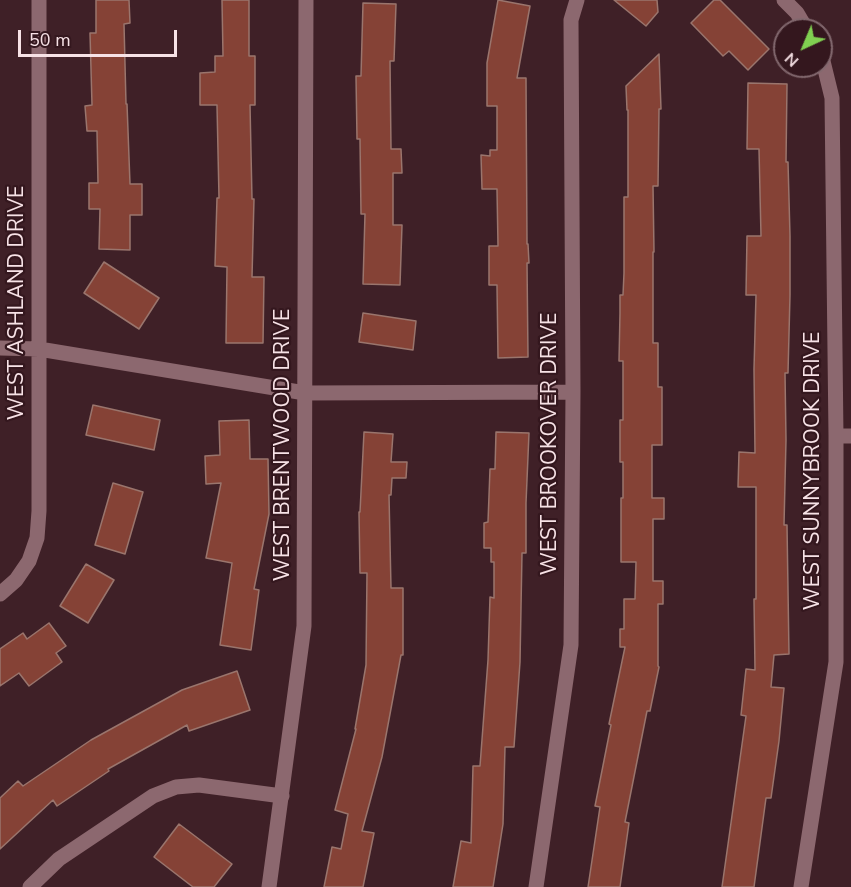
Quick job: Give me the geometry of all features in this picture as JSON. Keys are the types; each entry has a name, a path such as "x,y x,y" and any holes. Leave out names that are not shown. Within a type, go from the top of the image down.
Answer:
{"street":[{"name":"WEST ASHLAND DRIVE","path":"0,594 16,580 29,561 37,538 39,511 39,0"},
{"name":"WEST BRENTWOOD DRIVE","path":"269,887 304,626 306,0"},
{"name":"WEST BROOKOVER DRIVE","path":"536,887 571,645 573,392 571,20 577,0"},
{"path":"784,0 800,18"},
{"name":"WEST SUNNYBROOK DRIVE","path":"801,887 836,662 843,436 832,98 827,78"},
{"path":"0,348 39,349 305,393 573,392"},
{"path":"30,887 59,859 153,796 176,787 199,785 282,796"}],"building":[{"path":"96,0 129,0 130,23 124,24 130,184 142,184 142,215 130,215 130,250 99,249 100,209 89,209 89,183 98,183 97,131 87,131 85,106 92,105 90,33 96,33"},
{"path":"222,0 249,0 249,56 255,56 255,105 250,105 252,199 254,199 252,277 264,277 263,343 226,343 227,267 215,266 217,198 219,198 217,105 200,105 200,73 215,72 215,56 223,56"},
{"path":"498,0 530,6 517,78 526,78 528,357 498,358 497,285 489,285 489,246 498,246 497,189 482,189 481,155 490,156 490,150 497,150 497,106 487,106 487,63"},
{"path":"614,0 657,0 658,12 646,26"},
{"path":"714,0 720,0 769,49 748,70 729,51 723,56 691,23"},
{"path":"363,3 396,4 394,61 390,61 391,149 401,149 402,173 393,173 393,225 402,225 400,285 363,284 365,214 361,214 356,76 361,76"},
{"path":"659,54 661,109 659,109 658,186 653,186 653,343 658,343 658,387 662,387 662,445 652,445 652,498 664,498 664,519 653,519 653,581 663,581 663,604 658,604 659,667 650,711 647,711 625,822 629,823 620,887 588,887 600,807 595,806 625,647 620,647 620,629 624,629 624,599 635,599 636,562 621,562 623,462 620,462 620,420 623,420 623,361 619,361 620,295 623,295 624,273 624,197 628,197 626,86"},
{"path":"748,83 787,84 786,162 788,162 790,295 788,373 785,373 784,525 787,525 789,654 774,655 771,687 784,688 771,798 766,798 754,887 722,887 746,716 741,715 746,669 755,670 756,487 738,487 739,452 755,453 756,295 746,295 747,236 761,236 759,149 747,149"},
{"path":"104,262 159,298 139,329 84,293"},
{"path":"363,313 416,321 413,350 359,342"},
{"path":"93,405 160,420 154,450 86,435"},
{"path":"249,420 250,459 268,459 269,514 254,589 259,590 251,650 220,645 232,563 206,558 221,483 206,484 205,456 220,455 219,421"},
{"path":"364,432 393,434 391,462 407,462 406,478 392,478 391,495 389,495 391,588 403,588 403,655 401,655 382,757 362,831 374,833 363,887 324,887 332,847 341,849 348,814 335,810 356,729 366,665 367,573 360,573 359,512"},
{"path":"496,432 529,433 526,553 522,553 520,662 514,747 505,747 503,824 493,887 453,887 461,841 471,843 473,766 480,766 490,597 494,598 494,562 491,562 491,548 484,548 484,523 488,522 490,469 495,469"},
{"path":"113,483 143,492 125,554 95,545"},
{"path":"86,564 114,580 88,623 60,606"},
{"path":"49,623 66,646 56,653 62,662 29,686 19,673 0,686 0,649 23,633 27,639"},
{"path":"237,671 250,710 189,731 187,725 108,769 109,771 57,806 53,800 0,849 0,798 18,781 23,786 91,740 182,690"},
{"path":"179,824 232,864 214,887 193,887 154,857"}]}
